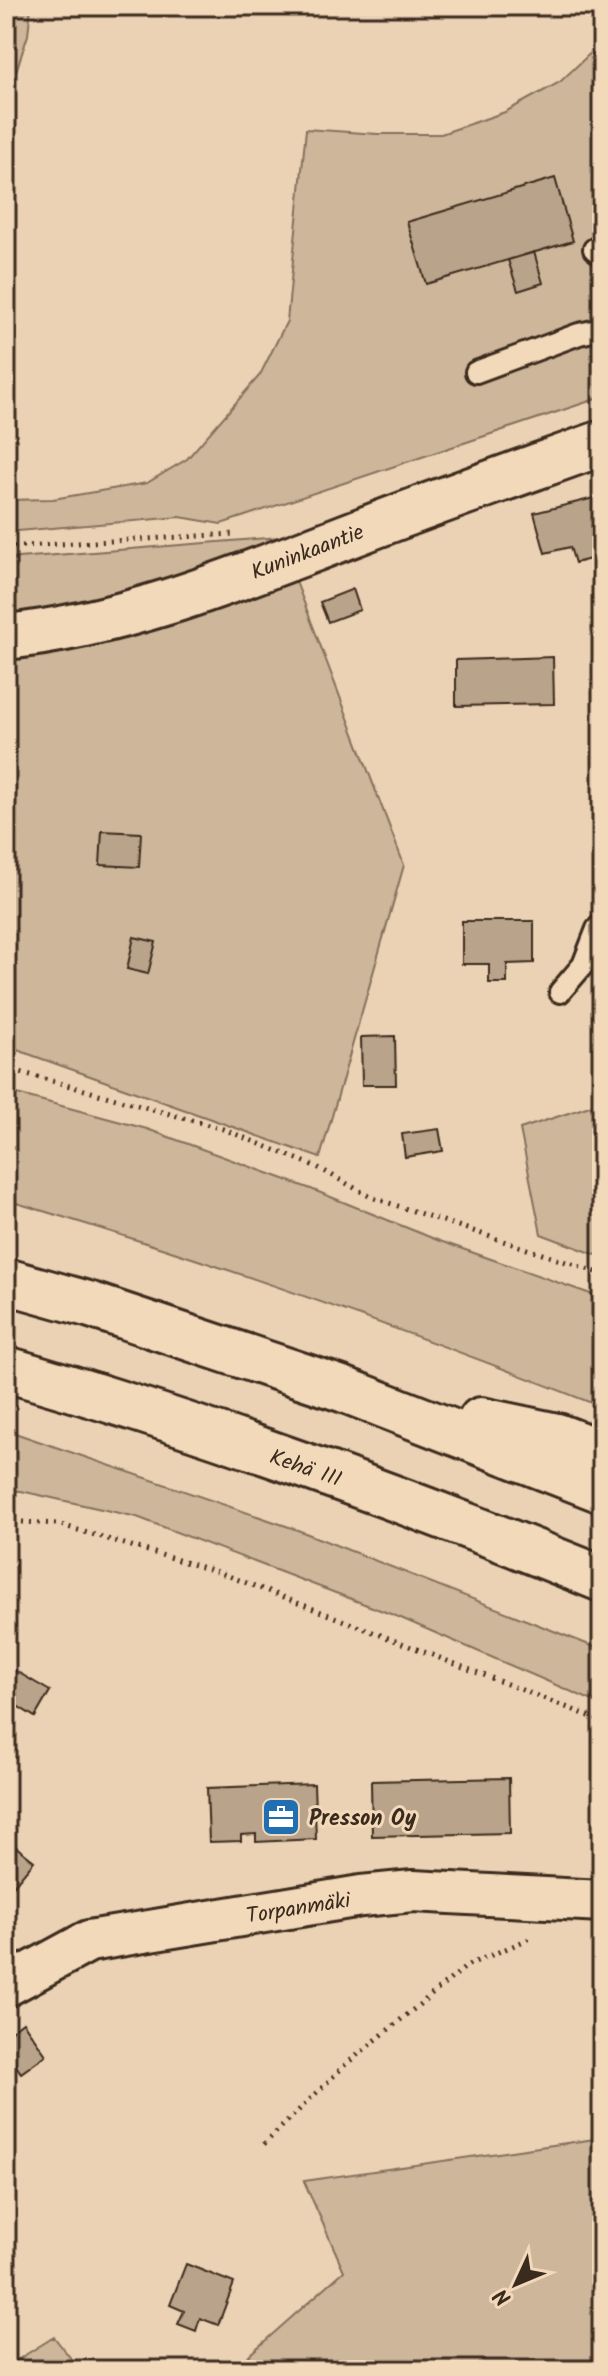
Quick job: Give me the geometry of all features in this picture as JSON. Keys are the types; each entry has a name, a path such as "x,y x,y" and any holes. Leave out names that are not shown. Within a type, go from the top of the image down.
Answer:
{"main road":[{"name":"Kuninkaantie","path":"6,637 114,616 202,592 602,443"},
{"path":"6,1281 91,1305 345,1390 602,1490"},
{"name":"Kehä III","path":"6,1369 295,1463 495,1536 602,1579"},
{"path":"345,1390 557,1436 602,1453"}],"street":[{"name":"Torpanmäki","path":"6,1986 89,1941 361,1896 413,1891 602,1901"}],"lane":[{"path":"476,372 579,334 602,329"},
{"path":"560,992 583,965 602,923"}],"path":[{"path":"6,547 240,533"},
{"path":"6,1068 223,1129 317,1167 371,1197 602,1274"},
{"path":"6,1521 58,1524 221,1573 602,1721"},
{"path":"264,2144 345,2065 468,1965 535,1936"}],"shaded area":[{"path":"6,6 31,6 28,35 6,102"},
{"path":"602,37 602,397 221,524 180,517 6,532 6,500 53,499 147,483 187,459 260,375 287,321 306,129 441,134 505,112 560,82 600,44"},
{"path":"280,537 283,541 110,598 6,619 6,559"},
{"path":"292,571 404,865 320,1158 6,1046 6,659 30,656"},
{"path":"6,1091 147,1129 311,1189 437,1240 602,1298 602,1407 306,1297 157,1246 6,1200"},
{"path":"602,1102 602,1257 541,1234 520,1129"},
{"path":"6,1430 295,1529 602,1650 602,1705 401,1618 137,1517 6,1490"},
{"path":"602,2138 602,2370 232,2370 344,2271 304,2181"},
{"path":"54,2337 80,2370 6,2370 6,2367"}],"building":[{"path":"555,178 573,241 426,284 407,222"},
{"path":"534,252 543,283 518,291 508,260"},
{"path":"594,498 602,531 602,556 575,563 570,547 545,553 534,513"},
{"path":"353,589 360,610 328,622 320,602"},
{"path":"553,657 554,704 456,706 456,660"},
{"path":"102,831 141,833 139,867 100,865"},
{"path":"462,921 534,921 534,963 507,964 507,983 489,983 489,964 462,964"},
{"path":"134,937 156,942 148,974 127,969"},
{"path":"395,1036 396,1085 362,1085 361,1037"},
{"path":"439,1129 443,1151 405,1157 402,1134"},
{"path":"14,1670 50,1691 35,1717 6,1699 6,1683"},
{"path":"509,1778 510,1833 372,1836 371,1781"},
{"path":"314,1784 316,1839 256,1842 256,1834 241,1835 241,1841 209,1842 207,1788"},
{"path":"6,1839 34,1861 6,1895"},
{"path":"23,2022 46,2055 21,2073 6,2051 6,2035"},
{"path":"186,2264 234,2283 218,2325 200,2318 196,2331 178,2324 184,2311 170,2305"}],"place":[{"name":"Presson Oy","path":"281,1817"}]}
